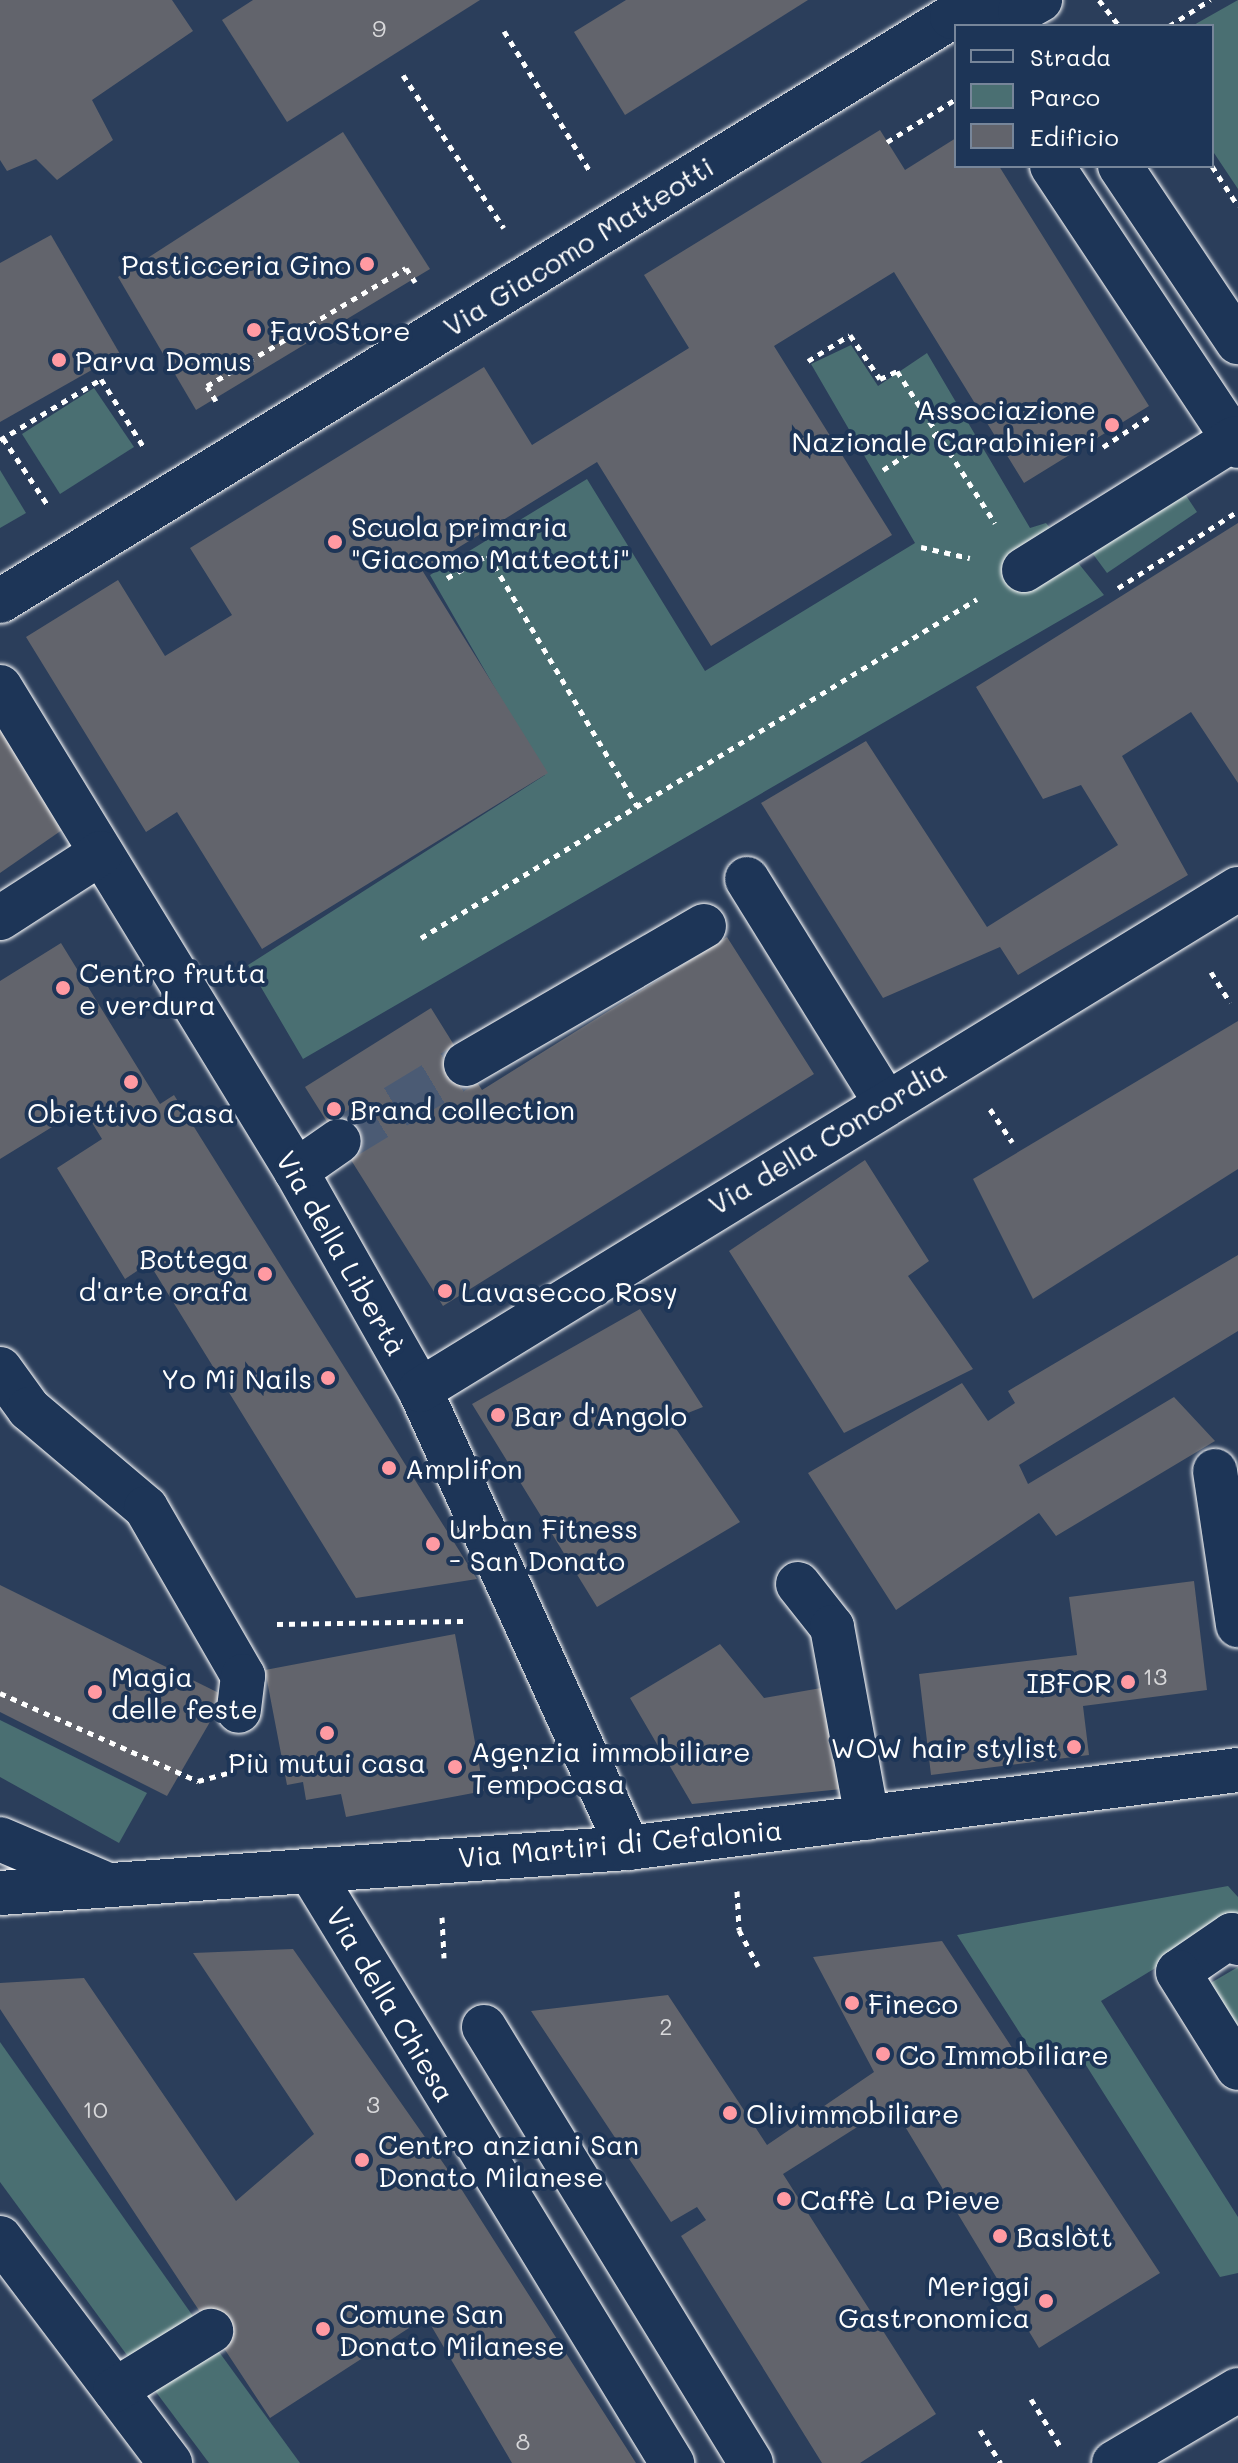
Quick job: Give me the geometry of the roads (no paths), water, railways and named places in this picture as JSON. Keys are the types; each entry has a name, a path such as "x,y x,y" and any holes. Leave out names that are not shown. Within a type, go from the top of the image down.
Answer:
{"street":[{"path":"950,14 1025,9"},
{"name":"Via Giacomo Matteotti","path":"0,601 950,14"},
{"path":"1024,570 1236,442 1053,168"},
{"path":"1121,168 1238,342"},
{"name":"Via della Libertà","path":"0,687 296,1171 420,1390 628,1848"},
{"path":"0,918 101,853"},
{"path":"747,879 885,1102"},
{"name":"Via della Concordia","path":"420,1390 885,1102 1238,889"},
{"path":"466,1064 704,926"},
{"path":"296,1171 339,1141"},
{"path":"0,1369 29,1409 146,1508 208,1625 243,1676 239,1711"},
{"path":"1215,1471 1238,1625"},
{"path":"798,1584 832,1627 867,1818"},
{"name":"Via Martiri di Cefalonia","path":"0,1893 628,1848 1238,1770"},
{"path":"0,1839 112,1886"},
{"name":"Via della Chiesa","path":"311,1872 672,2463"},
{"path":"1238,1943 1232,1935 1178,1972 1238,2068"},
{"path":"484,2027 751,2463"},
{"path":"0,2238 170,2463"},
{"path":"115,2390 211,2331"},
{"path":"1114,2463 1238,2390"}],"tunnel":[{"path":"339,1141 466,1064"}],"place":[{"name":"Pasticceria Gino","path":"367,264"},
{"name":"FavoStore","path":"254,330"},
{"name":"Parva Domus","path":"59,360"},
{"name":"Associazione Nazionale Carabinieri","path":"1112,425"},
{"name":"Scuola primaria \"Giacomo Matteotti\"","path":"335,542"},
{"name":"Centro frutta e verdura","path":"63,988"},
{"name":"Obiettivo Casa","path":"131,1082"},
{"name":"Brand collection","path":"334,1109"},
{"name":"Bottega d'arte orafa","path":"265,1274"},
{"name":"Lavasecco Rosy","path":"445,1291"},
{"name":"Yo Mi Nails","path":"328,1378"},
{"name":"Bar d'Angolo","path":"498,1415"},
{"name":"Amplifon","path":"389,1468"},
{"name":"Urban Fitness - San Donato","path":"433,1544"},
{"name":"IBFOR","path":"1128,1682"},
{"name":"Magia delle feste","path":"95,1692"},
{"name":"Più mutui casa","path":"327,1733"},
{"name":"WOW hair stylist","path":"1074,1747"},
{"name":"Agenzia immobiliare Tempocasa","path":"455,1767"},
{"name":"Fineco","path":"852,2003"},
{"name":"Co Immobiliare","path":"883,2054"},
{"name":"Olivimmobiliare","path":"730,2113"},
{"name":"Centro anziani San Donato Milanese","path":"362,2160"},
{"name":"Caffè La Pieve","path":"784,2199"},
{"name":"Baslòtt","path":"1000,2236"},
{"name":"Meriggi Gastronomica","path":"1046,2301"},
{"name":"Comune San Donato Milanese","path":"323,2329"}]}
